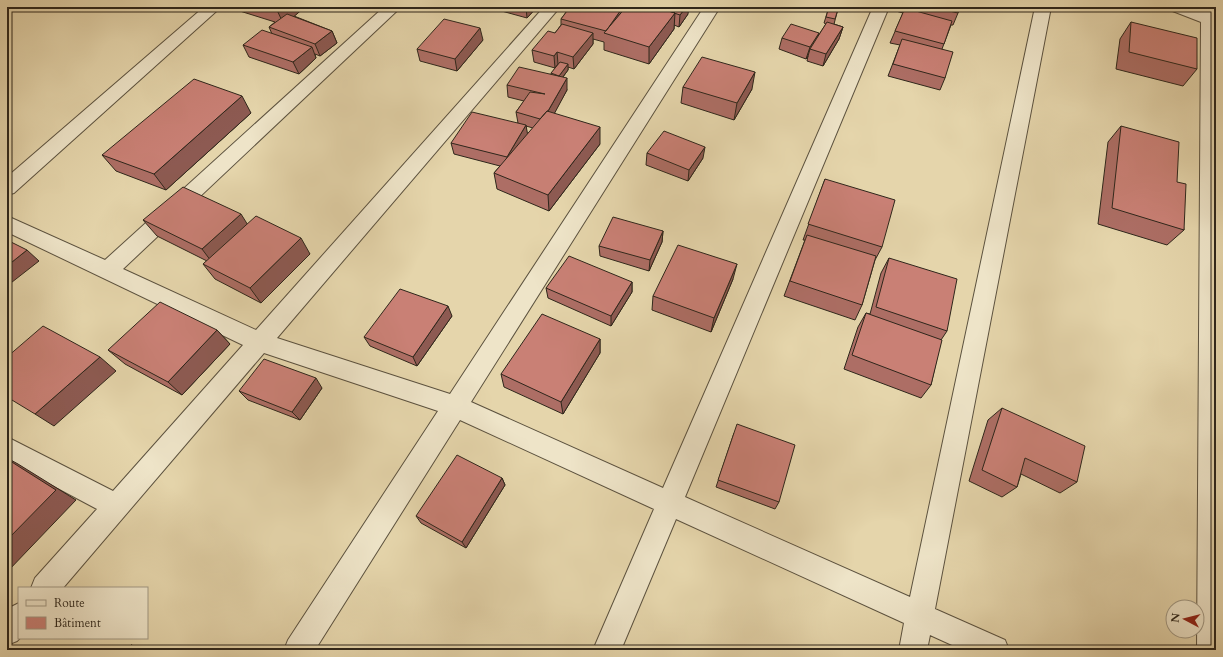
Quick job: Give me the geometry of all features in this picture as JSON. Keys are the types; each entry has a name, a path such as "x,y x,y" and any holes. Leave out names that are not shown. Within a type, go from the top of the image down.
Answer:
{"street":[{"path":"107,270 393,7"},
{"path":"45,587 552,7"},
{"path":"298,650 712,7"},
{"path":"607,650 880,7"},
{"path":"913,650 1043,7"},
{"path":"1175,7 1212,16 1211,650"},
{"path":"7,188 209,8"},
{"path":"7,223 259,342 454,406 995,650"},
{"path":"7,448 116,506"},
{"path":"7,631 18,618"}],"building":[{"path":"570,7 623,7 606,31 561,19"},
{"path":"626,7 655,7 675,13 649,47 604,33"},
{"path":"655,7 686,7 680,15"},
{"path":"829,7 838,9 835,19 826,17"},
{"path":"932,7 960,7 958,13"},
{"path":"905,8 952,21 944,44 895,31"},
{"path":"287,14 332,31 315,44 269,27"},
{"path":"444,19 480,28 455,59 417,49"},
{"path":"827,22 843,27 826,54 810,49"},
{"path":"1131,22 1197,38 1197,69 1129,52"},
{"path":"562,24 593,33 573,57 557,52 554,56 532,50 548,31 555,33"},
{"path":"791,24 819,33 810,47 782,38"},
{"path":"262,30 312,47 293,62 243,45"},
{"path":"902,39 953,52 945,78 893,64"},
{"path":"702,57 755,72 737,103 683,87"},
{"path":"560,62 568,64 559,76 551,73"},
{"path":"519,67 567,78 548,111 540,119 516,112 530,92 545,94 507,85"},
{"path":"194,79 242,96 154,174 102,155"},
{"path":"547,111 600,127 548,195 494,173"},
{"path":"472,112 526,125 507,157 451,143"},
{"path":"1121,126 1179,142 1177,182 1186,184 1184,230 1112,208"},
{"path":"664,131 705,147 689,170 647,153"},
{"path":"825,179 895,200 882,247 808,224"},
{"path":"183,187 241,214 202,249 143,220"},
{"path":"256,216 301,238 250,288 203,264"},
{"path":"613,217 663,231 650,260 599,246"},
{"path":"807,235 876,256 862,305 790,281"},
{"path":"7,240 27,250 7,266"},
{"path":"678,245 737,264 714,318 653,296"},
{"path":"569,256 632,282 611,316 546,288"},
{"path":"889,258 957,279 947,331 876,307"},
{"path":"400,289 448,306 413,357 364,337"},
{"path":"160,302 217,330 168,382 108,350"},
{"path":"866,313 942,340 931,385 852,355"},
{"path":"542,314 600,339 561,402 501,374"},
{"path":"43,326 100,357 35,414 7,397 7,357"},
{"path":"264,359 316,378 292,412 239,391"},
{"path":"1002,408 1085,446 1077,482 1025,458 1017,487 982,470"},
{"path":"737,424 795,445 779,502 718,480"},
{"path":"457,455 502,478 462,542 416,516"},
{"path":"7,459 56,490 7,540"},
{"path":"131,645 140,650 127,650"}]}
